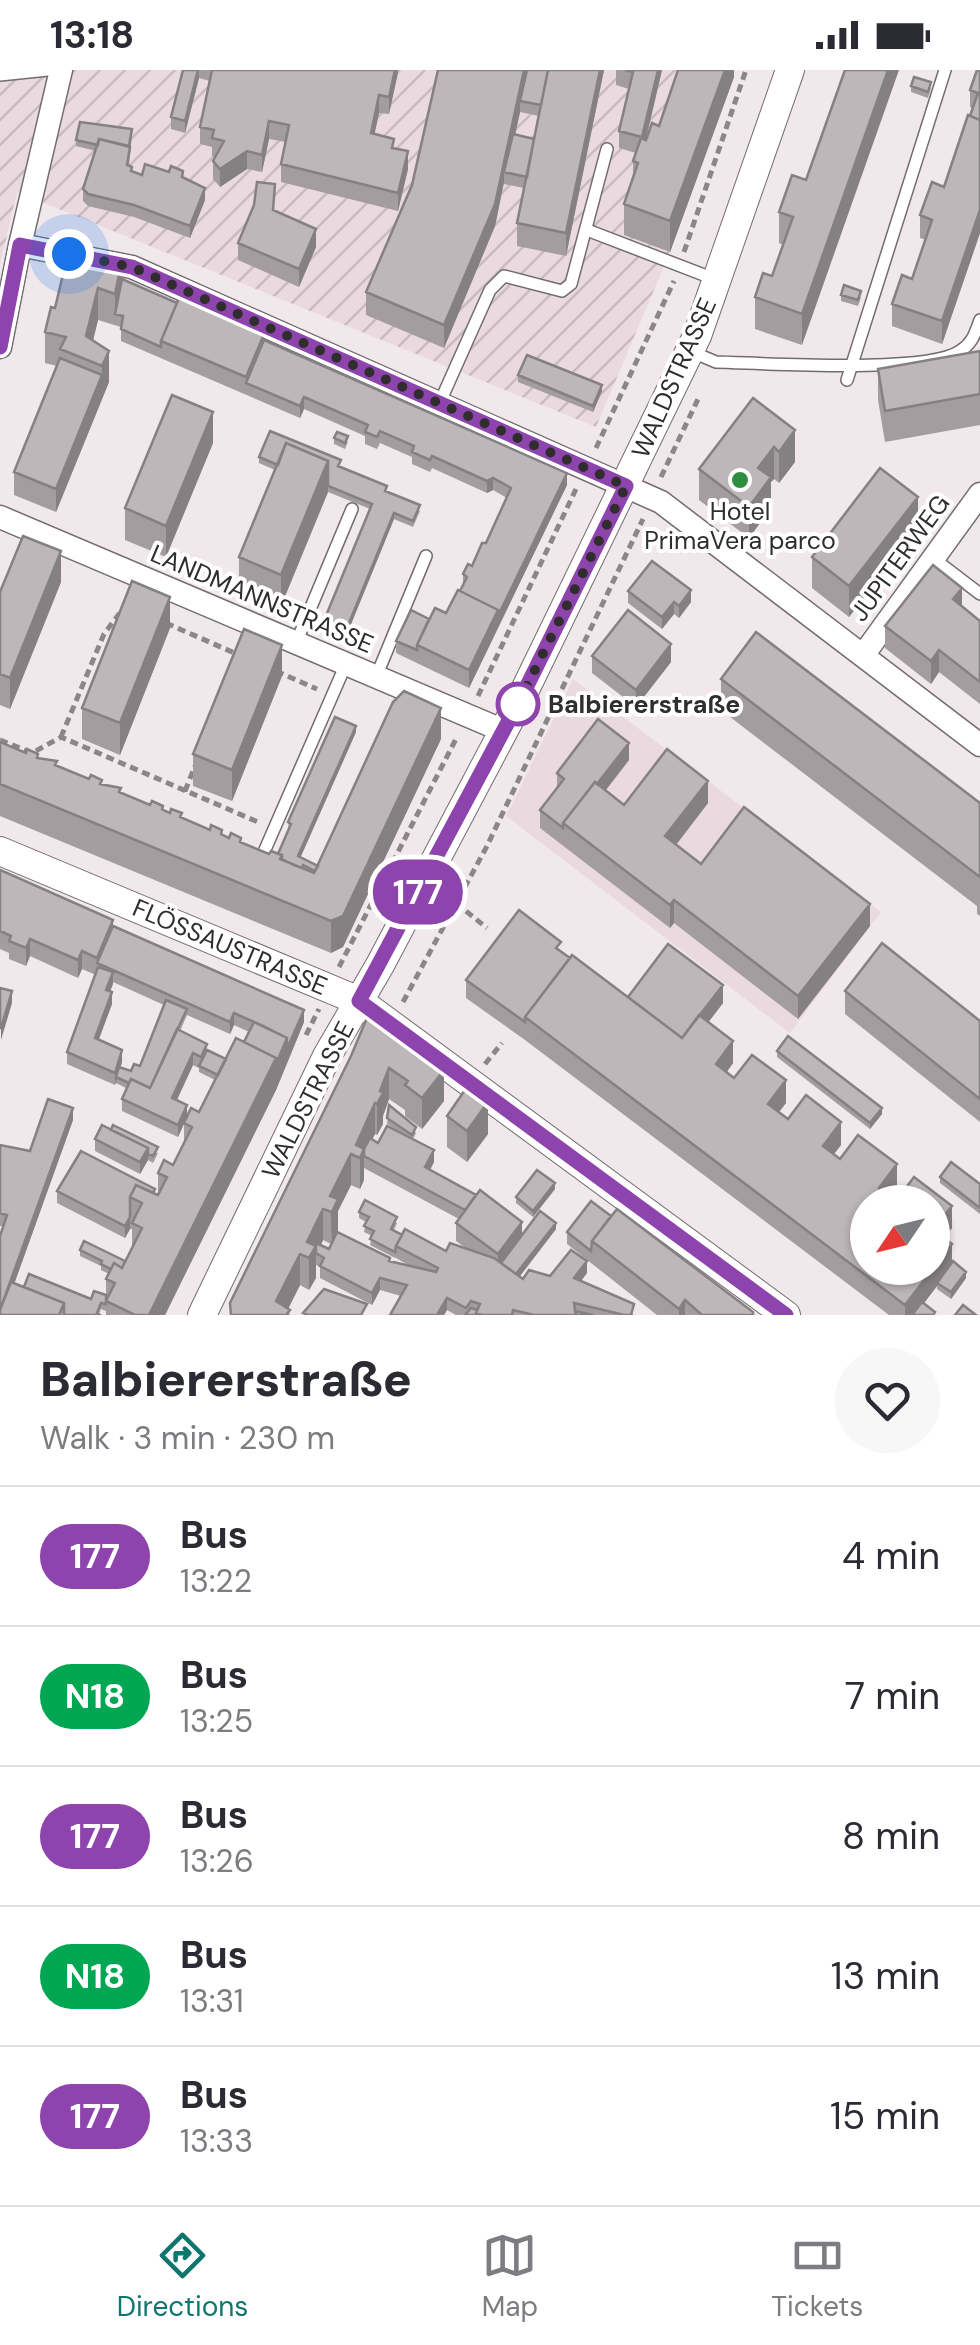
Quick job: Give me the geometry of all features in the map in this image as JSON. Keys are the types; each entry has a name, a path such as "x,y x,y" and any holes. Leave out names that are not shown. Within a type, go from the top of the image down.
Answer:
{"street":[{"path":"0,347 61,70"},
{"name":"WALDSTRASSE","path":"202,1315 327,1056 504,730 690,351 790,70"},
{"path":"20,245 132,267 661,502 980,746"},
{"name":"JUPITERWEG","path":"864,654 980,494"},
{"name":"LANDMANNSTRASSE","path":"0,518 504,730"},
{"name":"FLÖSSAUSTRASSE","path":"0,851 359,1001 786,1315"}],"lane":[{"path":"0,75 48,70"},
{"path":"847,380 946,70"},
{"path":"440,402 490,290 504,276 562,291 571,284 607,149"},
{"path":"587,230 717,280"},
{"path":"690,351 716,362 899,363 957,354 972,342 980,320"},
{"path":"957,354 957,370"},
{"path":"296,643 352,509"},
{"path":"376,677 426,556"},
{"path":"933,558 980,594"},
{"path":"264,852 346,664"}],"path":[{"path":"338,969 468,716 669,295 746,70"},
{"path":"0,740 32,753 61,738 104,634 125,605"},
{"path":"158,620 240,656 254,625"},
{"path":"271,669 332,696"},
{"path":"61,738 274,829"},
{"path":"185,790 198,757"},
{"path":"456,903 487,928"},
{"path":"494,1052 502,1043"}],"shaded area":[{"path":"0,70 735,70 670,252 596,427 17,192 0,265"},
{"path":"573,679 881,912 790,1033 506,816"}],"building":[{"path":"183,70 198,70 185,121 171,117"},
{"path":"212,70 395,70 389,97 379,95 371,133 394,139 392,148 408,151 398,193 281,164 289,125 269,121 262,155 247,151 220,169 213,161 224,141 212,138 214,130 200,127"},
{"path":"438,70 524,70 495,204 444,325 366,292 412,185"},
{"path":"527,70 548,70 541,105 520,101"},
{"path":"548,70 600,70 566,233 517,223"},
{"path":"625,70 658,70 642,137 619,131 633,72"},
{"path":"678,70 725,70 670,221 624,204 638,163 633,161 641,138 646,140 652,123 659,126"},
{"path":"845,70 888,70 802,314 755,297 763,273 772,276 793,217 779,212 792,175 806,180"},
{"path":"977,70 980,120 970,116 978,93 970,90"},
{"path":"914,77 931,82 928,92 911,86"},
{"path":"968,115 980,120 980,210 942,321 892,304 902,275 912,279 932,220 920,215 932,182 944,187"},
{"path":"80,122 132,129 129,146 99,139 98,145 76,140"},
{"path":"513,134 534,139 527,177 504,172"},
{"path":"99,139 130,147 127,165 132,167 131,171 142,175 145,164 169,172 171,166 183,171 182,177 205,188 190,226 134,205 88,194 83,189"},
{"path":"257,182 275,184 273,210 316,229 299,269 238,243 254,205"},
{"path":"69,249 122,260 115,294 98,288 86,336 109,351 102,366 60,349 66,337 45,332"},
{"path":"122,279 177,303 161,347 121,329 123,316 115,314"},
{"path":"844,285 861,291 858,300 841,295"},
{"path":"179,298 264,334 246,377 161,341"},
{"path":"264,340 567,473 498,616 498,610 460,591 467,577 463,574 468,564 472,566 482,543 486,543 511,488 432,456 430,460 412,452 414,446 380,431 377,437 365,432 368,425 304,397 300,406 246,383"},
{"path":"980,351 980,394 885,411 878,369"},
{"path":"527,355 602,385 593,406 518,375"},
{"path":"60,358 102,375 56,489 14,472"},
{"path":"172,395 213,412 166,526 125,508"},
{"path":"753,398 795,430 779,452 774,447 758,468 771,477 749,507 699,469"},
{"path":"270,431 341,460 338,466 420,505 413,521 394,513 347,628 325,618 372,504 328,486 328,461 286,443 278,465 259,457"},
{"path":"337,432 348,436 345,443 334,438"},
{"path":"286,443 328,461 281,575 239,557"},
{"path":"880,468 918,497 849,586 812,557"},
{"path":"23,536 61,551 10,678 0,674 0,592"},
{"path":"652,561 691,590 679,606 674,602 662,617 628,591"},
{"path":"933,565 962,588 953,599 980,621 980,682 939,650 931,661 885,626"},
{"path":"132,581 170,597 120,723 82,708"},
{"path":"458,590 498,610 469,670 417,645 435,608 446,613"},
{"path":"411,610 429,619 417,650 396,641"},
{"path":"628,610 671,644 636,690 592,656"},
{"path":"244,629 282,645 232,770 193,754"},
{"path":"756,632 980,803 980,877 721,679"},
{"path":"404,691 441,708 343,916 331,921 0,784 0,742 26,753 27,749 38,754 37,758 57,761 55,765 89,779 91,775 102,780 100,784 121,788 119,792 150,805 152,801 170,813 171,809 182,813 180,817 210,830 211,825 229,838 231,833 241,838 240,842 282,855 280,859 314,873 393,702"},
{"path":"335,717 356,726 298,856 318,866 315,871 294,865 278,854 291,824 288,822"},
{"path":"598,719 629,743 563,823 563,828 540,810 564,779 557,773"},
{"path":"667,749 708,781 665,836 701,864 744,807 870,904 798,996 674,900 670,905 563,823 595,782 624,805"},
{"path":"0,870 113,920 97,958 82,951 78,960 30,939 26,948 9,941 11,936 0,931"},
{"path":"519,910 561,942 556,948 570,958 525,1022 466,980"},
{"path":"113,926 304,1010 287,1049 287,1038 263,1026 234,1013 230,1022 97,963"},
{"path":"882,943 980,1021 980,1099 845,991"},
{"path":"668,944 723,985 682,1038 628,997"},
{"path":"572,955 682,1038 699,1015 733,1041 716,1064 734,1078 752,1055 786,1080 768,1104 788,1119 806,1095 841,1122 823,1146 840,1159 858,1135 897,1164 881,1185 850,1185 850,1263 525,1017"},
{"path":"98,967 113,972 106,990 112,992 95,1038 122,1050 115,1073 67,1052"},
{"path":"0,988 12,991 1,1028 0,1027"},
{"path":"166,1000 187,1009 150,1088 116,1077 119,1067 131,1071 134,1064 140,1066"},
{"path":"377,1018 444,1070 422,1098 405,1085 408,1081 389,1068 380,1091 383,1093 356,1145 364,1149 360,1158 351,1154 330,1196 338,1199 332,1212 323,1209 307,1242 316,1246 309,1258 300,1254 276,1301 290,1310 286,1315 231,1315 230,1303 366,1020"},
{"path":"254,1022 287,1038 276,1064 276,1058 244,1042"},
{"path":"177,1029 207,1044 201,1057 193,1053 172,1098 187,1105 178,1125 122,1099 131,1079 150,1088"},
{"path":"788,1036 882,1108 870,1123 777,1051"},
{"path":"236,1038 276,1058 149,1315 135,1315 106,1301 115,1283 106,1279 114,1263 122,1268 142,1228 132,1223 142,1203 130,1197 136,1185 158,1195 167,1177 158,1173 164,1160 173,1165 192,1127 184,1123 191,1108 199,1112"},
{"path":"207,1050 226,1059 218,1075 199,1066"},
{"path":"467,1087 488,1102 467,1131 447,1116"},
{"path":"48,1099 73,1108 0,1310 0,1236 7,1215 0,1213 0,1145 30,1151"},
{"path":"389,1105 416,1127 412,1135 387,1118"},
{"path":"102,1125 148,1148 140,1162 95,1139"},
{"path":"113,1125 158,1147 153,1156 148,1154 148,1148 111,1130"},
{"path":"387,1126 434,1150 425,1167 476,1195 465,1210 364,1156 370,1138 378,1143"},
{"path":"81,1151 155,1189 153,1193 136,1185 125,1226 57,1191"},
{"path":"951,1162 980,1184 980,1208 940,1177"},
{"path":"537,1170 555,1183 533,1211 516,1197"},
{"path":"914,1177 924,1185 908,1185"},
{"path":"480,1190 522,1222 498,1254 456,1223"},
{"path":"365,1200 397,1217 391,1229 402,1235 395,1252 370,1239 374,1231 364,1226 369,1217 359,1212"},
{"path":"591,1201 611,1216 592,1241 591,1251 567,1232"},
{"path":"617,1209 753,1315 702,1315 685,1300 679,1309 592,1241"},
{"path":"540,1211 556,1223 516,1274 501,1263"},
{"path":"405,1229 446,1251 450,1243 494,1258 523,1279 529,1270 550,1276 571,1250 587,1261 574,1278 634,1304 631,1315 574,1303 576,1315 534,1315 513,1310 512,1315 482,1315 476,1313 480,1304 471,1301 466,1308 447,1298 437,1315 390,1315 407,1285 380,1278 372,1293 320,1266 324,1258 316,1253 316,1243 329,1249 337,1232 390,1258 389,1261 436,1272 438,1268 396,1246"},
{"path":"84,1241 125,1261 122,1268 114,1263 111,1269 80,1250"},
{"path":"953,1261 966,1272 951,1292 940,1285 950,1285"},
{"path":"29,1274 91,1299 94,1291 106,1295 106,1304 101,1303 97,1313 100,1315 66,1315 64,1303 24,1287"},
{"path":"11,1282 64,1303 59,1315 0,1315"},
{"path":"879,1285 920,1285 905,1305"},
{"path":"324,1289 367,1304 361,1315 303,1313"},
{"path":"922,1302 935,1312 933,1315 912,1315"},
{"path":"963,1305 976,1315 955,1315"}],"bus line":[{"name":"177","path":"0,347 20,245 132,267 626,486 522,696 359,1001 786,1315"}],"place":[{"name":"Hotel PrimaVera parco","path":"740,480"},
{"name":"Balbiererstraße","path":"518,704"}],"route":[{"path":"69,254 132,267 626,486 518,704"}]}
